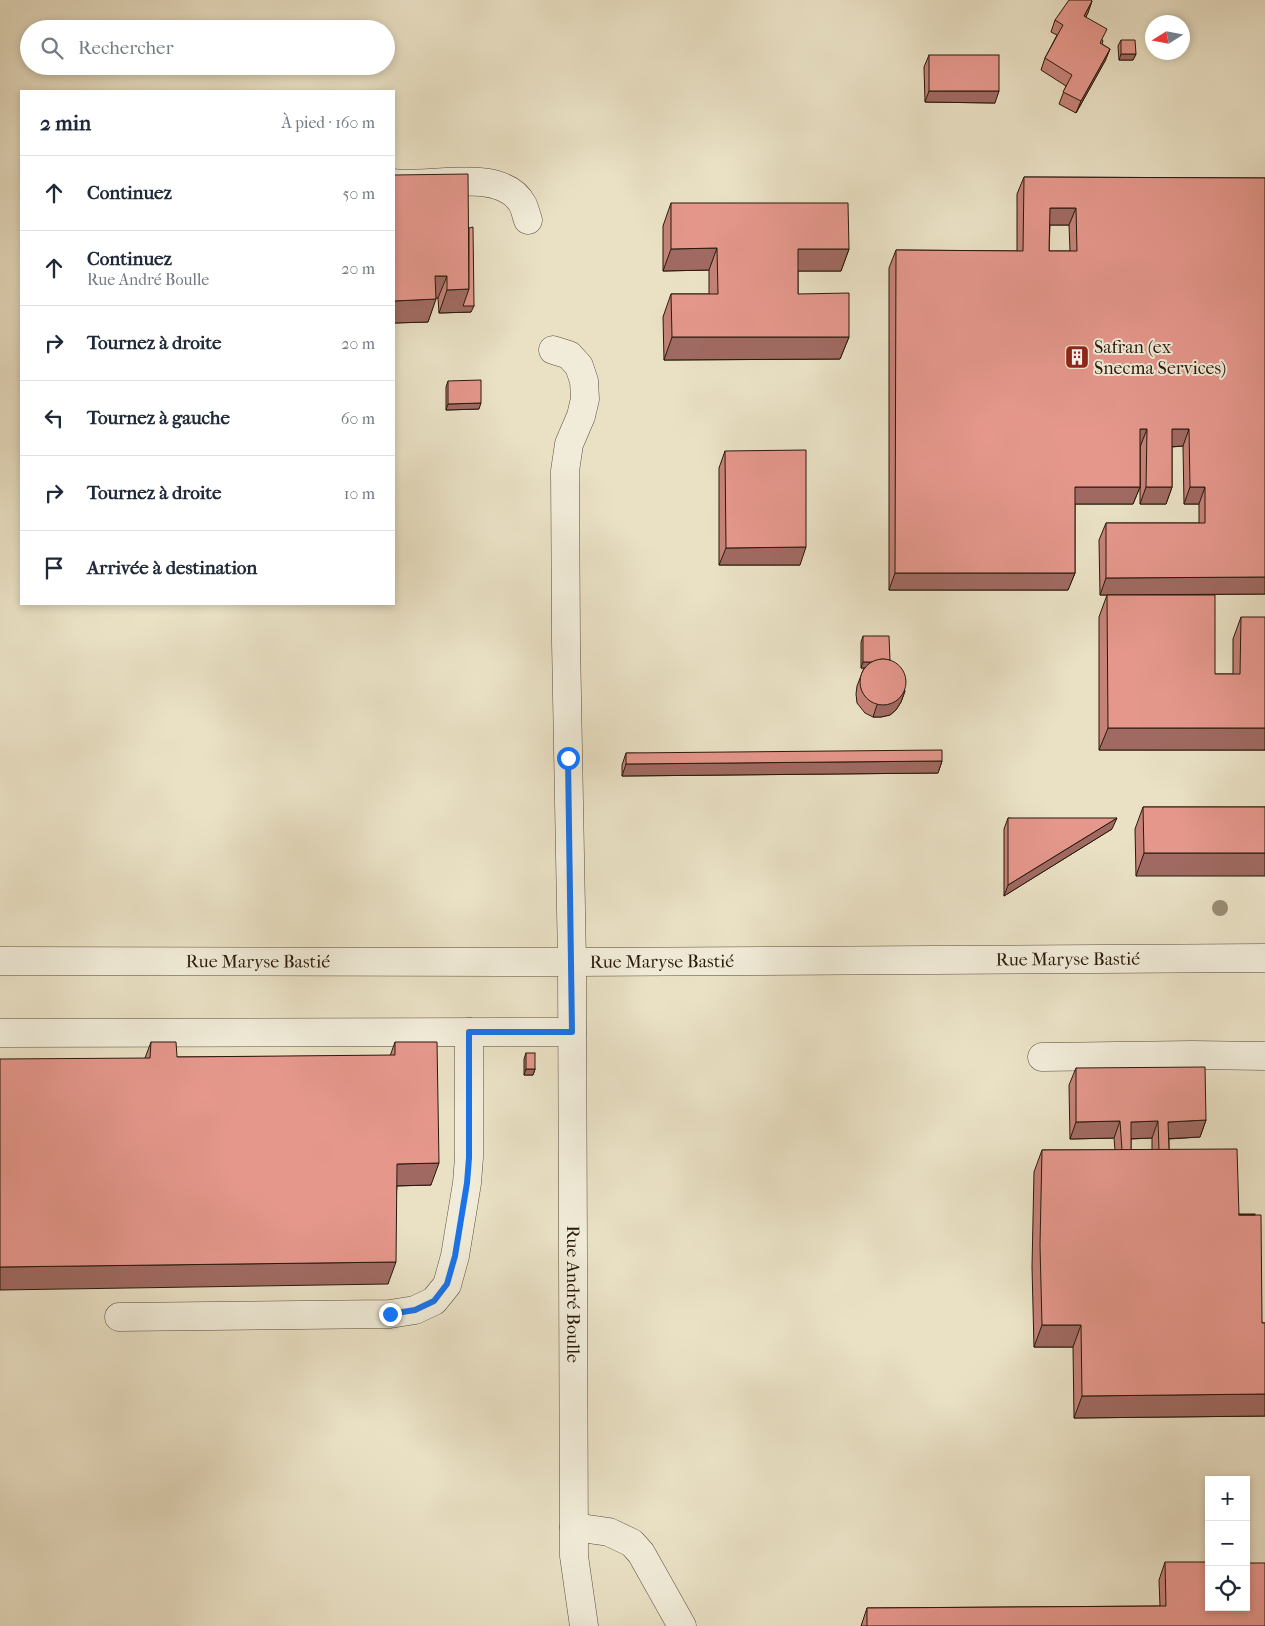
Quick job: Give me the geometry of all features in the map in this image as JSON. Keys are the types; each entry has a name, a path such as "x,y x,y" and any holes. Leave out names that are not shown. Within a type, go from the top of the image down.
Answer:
{"street":[{"path":"395,183 476,182 496,185 511,192 522,204 528,220"},
{"name":"Rue André Boulle","path":"553,350 569,356 579,366 584,381 585,399 569,444 565,471 566,652 572,962 574,1556 584,1626"},
{"name":"Rue Maryse Bastié","path":"0,961 572,962 1265,958"},
{"path":"119,1317 390,1314 415,1310 434,1301 447,1284 455,1256 467,1183 469,1158 469,1032"},
{"path":"0,1033 572,1032"},
{"path":"1042,1058 1192,1055 1265,1056"},
{"path":"574,1527 609,1532 632,1543 641,1553 682,1626"}],"building":[{"path":"1069,0 1092,1 1084,16 1107,29 1100,43 1110,49 1081,101 1063,92 1072,75 1045,58 1063,25 1055,20"},
{"path":"1121,40 1135,40 1136,54 1121,54"},
{"path":"929,55 999,55 999,91 929,91"},
{"path":"468,174 469,289 447,290 447,276 435,276 436,299 395,301 395,175"},
{"name":"Safran (ex Snecma Services)","path":"1024,177 1265,178 1265,577 1106,578 1106,523 1205,523 1205,487 1190,487 1189,429 1172,429 1172,487 1146,487 1147,429 1140,429 1140,487 1075,487 1075,573 895,573 896,250 1023,251","holes":["1050,208 1076,208 1077,251 1049,251"]},
{"path":"671,203 848,203 849,249 798,249 798,294 849,293 849,337 672,337 671,294 718,294 717,248 671,249"},
{"path":"473,227 474,306 463,306 469,289 469,228"},
{"path":"481,380 481,403 448,404 448,381"},
{"path":"806,450 806,547 726,548 725,451"},
{"path":"1107,595 1215,595 1215,674 1240,674 1241,617 1265,617 1265,728 1108,728"},
{"path":"863,636 889,636 890,660 882,659 863,662"},
{"path":"878,659 888,659 902,669 906,682 902,695 896,701 888,705 878,705 864,695 860,687 860,677 870,663"},
{"path":"942,750 942,761 626,764 626,753"},
{"path":"1143,807 1265,807 1265,853 1144,853"},
{"path":"1008,818 1117,818 1008,885"},
{"path":"151,1042 176,1042 177,1057 395,1055 395,1042 437,1042 439,1163 397,1164 396,1262 0,1267 0,1059 150,1058"},
{"path":"526,1053 535,1053 535,1069 526,1069"},
{"path":"1205,1067 1206,1120 1168,1122 1169,1150 1159,1150 1158,1121 1131,1122 1131,1150 1122,1150 1120,1121 1076,1122 1076,1068"},
{"path":"1237,1149 1239,1215 1261,1215 1262,1323 1265,1323 1265,1394 1082,1396 1081,1325 1042,1325 1040,1245 1042,1150"},
{"path":"1255,1214 1255,1215 1239,1215"},
{"path":"1165,1562 1205,1562 1205,1611 1250,1611 1250,1563 1265,1563 1265,1626 867,1626 867,1608 1166,1606"}],"place":[{"name":"Safran (ex Snecma Services)","path":"1077,357"}],"route":[{"path":"390,1314 415,1310 434,1301 447,1284 455,1256 467,1183 469,1158 469,1032 572,1032 568,758"}]}
